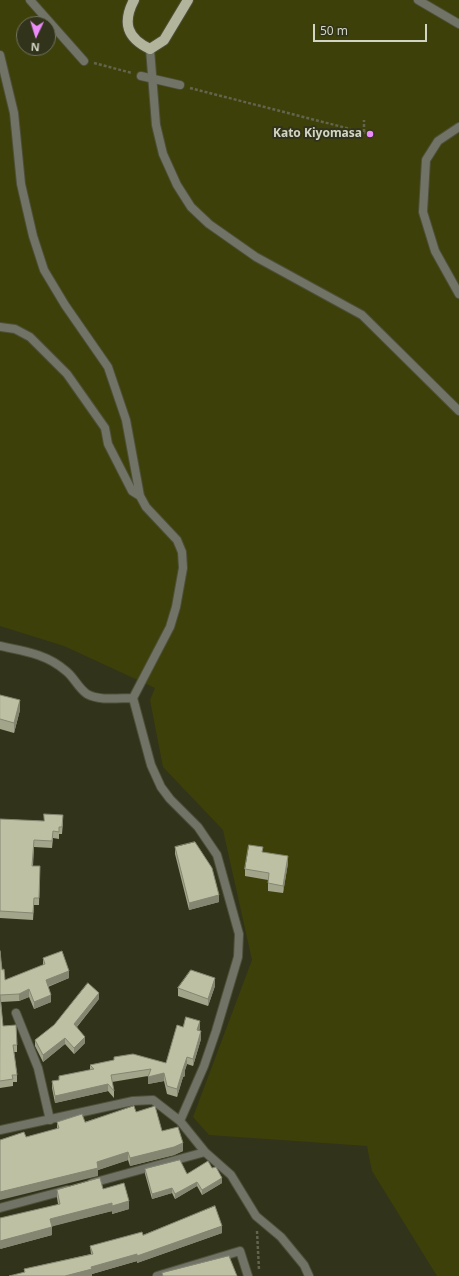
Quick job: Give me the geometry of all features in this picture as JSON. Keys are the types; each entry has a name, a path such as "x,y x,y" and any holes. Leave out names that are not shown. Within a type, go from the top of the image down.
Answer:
{"main road":[{"path":"134,0 128,23 131,36 138,43 150,48 164,40 188,0"}],"street":[{"path":"30,0 84,61"},
{"path":"418,0 459,24"},
{"path":"150,48 156,125 163,154 177,185 191,207 209,224 256,257 362,315 459,411"},
{"path":"0,55 14,114 21,184 33,236 44,270 65,305 108,367 126,420 140,496 146,508 177,540 182,552 183,568 176,607 170,627 133,698 151,765 161,787 170,799 198,827 217,855 239,934 238,957 216,1031 180,1121"},
{"path":"141,76 180,85"},
{"path":"459,127 438,141 426,160 423,212 435,251 459,294"},
{"path":"0,327 15,328 30,337 67,374 105,428 108,444 132,491 140,496"},
{"path":"0,646 34,653 50,660 67,671 87,694 97,697 133,698"},
{"path":"16,1013 38,1068 50,1120"},
{"path":"0,1130 133,1101 153,1100 180,1121 205,1152 231,1175 256,1216 281,1237 304,1265 309,1276"},
{"path":"0,1208 205,1152"},
{"path":"157,1276 240,1251 248,1276"}],"path":[{"path":"84,61 141,76"},
{"path":"180,85 370,134"},
{"path":"364,120 364,132"},
{"path":"256,1216 260,1276"}],"shaded area":[{"path":"0,0 459,0 459,1276 437,1276 372,1171 367,1146 209,1135 193,1117 252,960 223,830 163,767 150,700 155,688 64,646 0,626"}],"building":[{"path":"0,695 20,700 14,723 0,719"},
{"path":"44,814 63,815 62,827 59,827 59,832 53,831 52,841 34,840 32,866 40,866 39,898 34,898 33,913 0,911 0,819 44,821"},
{"path":"195,842 212,868 219,895 189,903 175,847"},
{"path":"249,845 263,847 262,852 288,856 283,886 268,883 269,873 245,869"},
{"path":"0,951 2,970 4,969 5,980 45,964 43,958 62,951 69,971 46,980 51,995 34,1002 29,989 19,994 0,995"},
{"path":"191,970 215,978 208,999 178,988"},
{"path":"88,983 99,993 74,1024 85,1037 74,1048 65,1038 43,1055 35,1040 54,1025"},
{"path":"0,995 3,1026 16,1025 17,1045 13,1045 17,1075 12,1075 13,1079 0,1081"},
{"path":"186,1017 200,1021 197,1030 201,1031 193,1059 187,1057 177,1089 167,1086 164,1073 148,1077 151,1069 111,1075 114,1091 108,1084 55,1096 52,1081 59,1080 59,1076 94,1069 90,1065 114,1060 114,1057 133,1054 166,1063 177,1025 183,1027"},
{"path":"134,1106 136,1112 155,1106 162,1131 178,1127 183,1143 174,1147 130,1158 128,1152 97,1162 98,1168 0,1192 0,1140 24,1132 26,1137 59,1128 57,1122 82,1114 85,1122"},
{"path":"180,1160 187,1174 208,1161 212,1168 216,1167 222,1178 202,1190 197,1182 175,1194 172,1188 152,1194 145,1169"},
{"path":"100,1178 103,1189 124,1183 129,1201 112,1206 112,1203 50,1219 52,1227 0,1241 0,1218 60,1204 57,1190"},
{"path":"215,1206 222,1226 137,1256 137,1254 65,1276 9,1276 25,1272 24,1269 93,1254 90,1246 142,1232 143,1235"},
{"path":"229,1256 237,1276 163,1276 162,1273"}],"place":[{"name":"Kato Kiyomasa","path":"370,134"}]}
